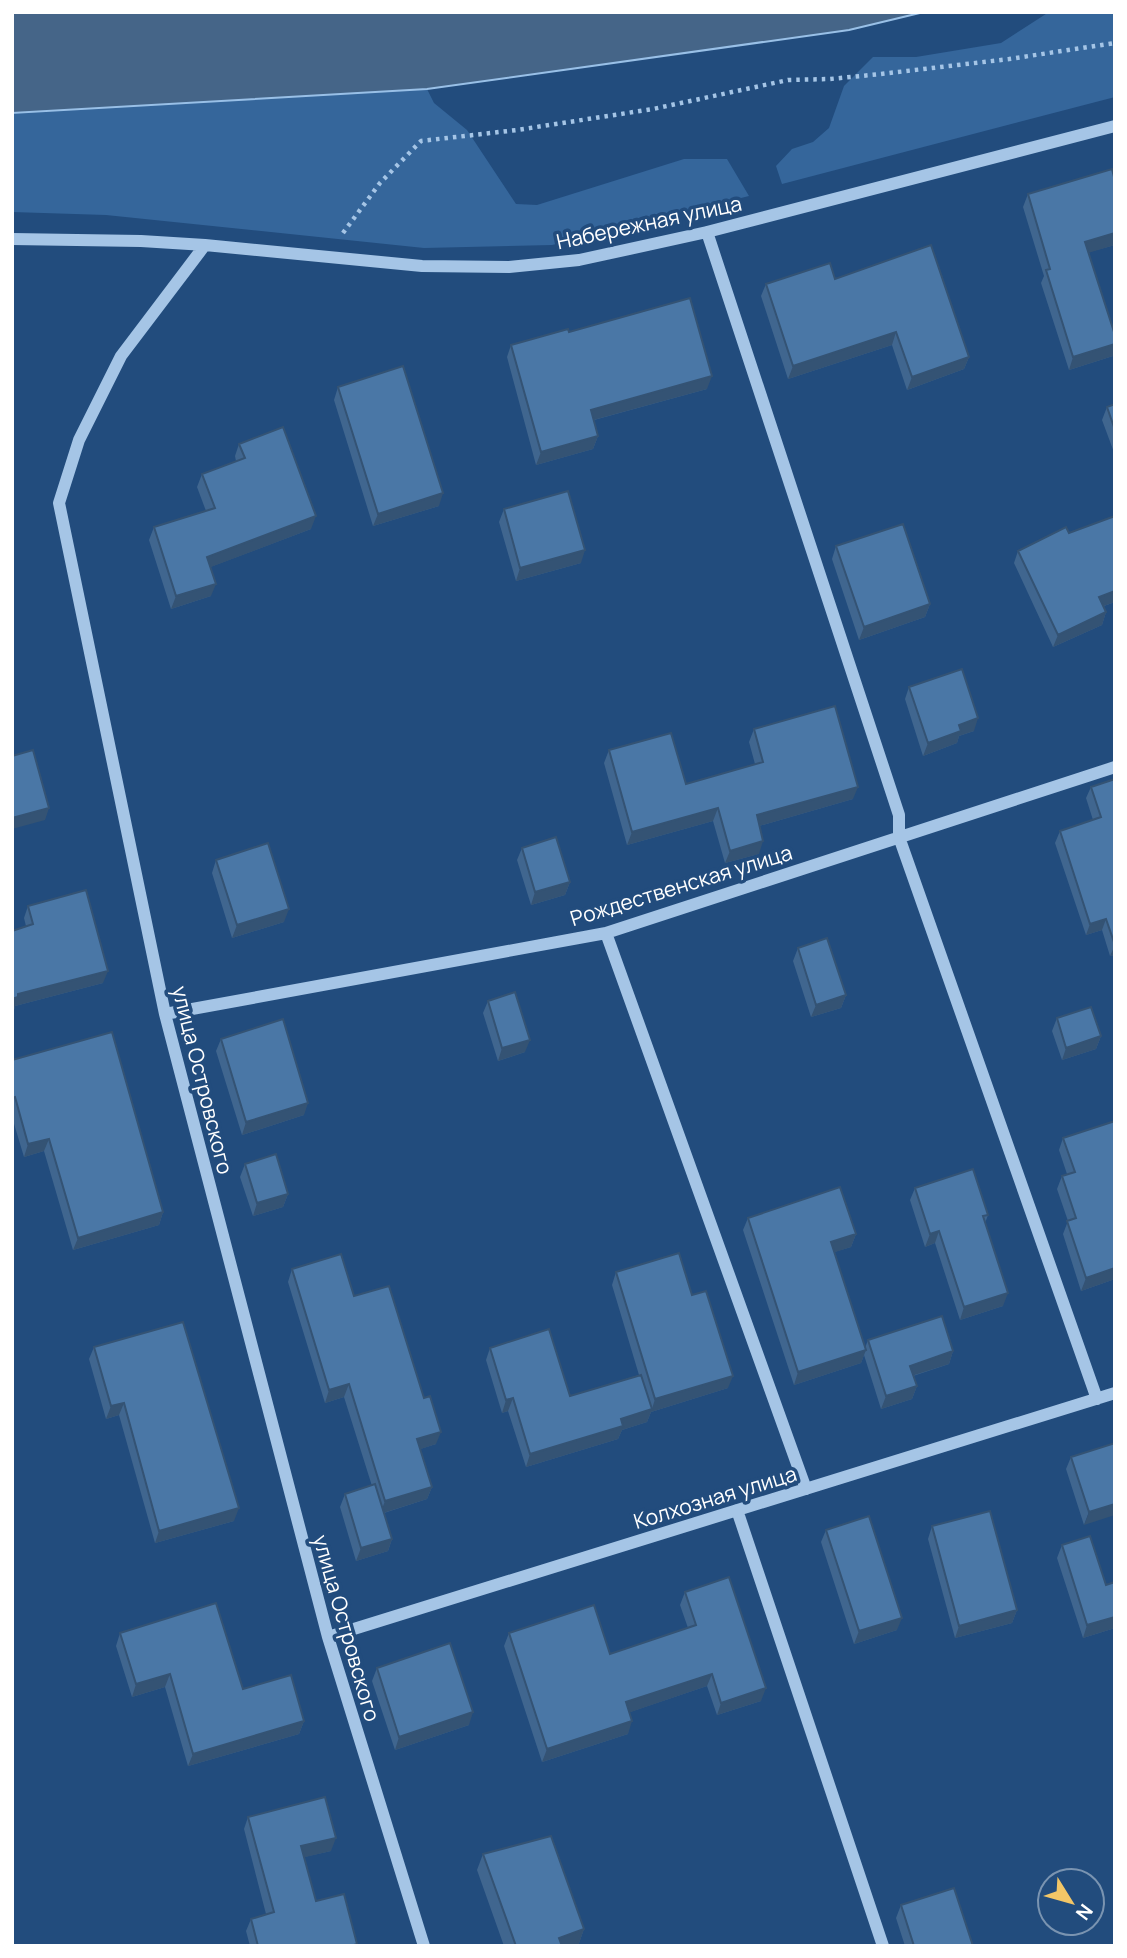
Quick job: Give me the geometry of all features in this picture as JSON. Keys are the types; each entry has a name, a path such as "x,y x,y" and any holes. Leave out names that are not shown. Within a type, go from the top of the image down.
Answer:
{"street":[{"name":"Набережная улица","path":"12,239 205,245 422,266 509,267 579,260 707,232 1115,126"},
{"path":"707,232 899,815 899,837 1097,1399"},
{"name":"улица Островского","path":"205,245 121,355 79,440 59,503 165,1014 328,1637 424,1946"},
{"name":"Рождественская улица","path":"165,1014 606,933 1115,767"},
{"path":"606,933 806,1489"},
{"name":"Колхозная улица","path":"328,1637 1115,1393"},
{"path":"737,1510 883,1946"}],"path":[{"path":"326,257 380,183 421,141 517,130 639,111 788,80 881,74 1115,43"}],"shaded area":[{"path":"12,12 924,12 849,30 427,89 12,113"},
{"path":"1049,12 1115,12 1115,97 782,184 776,166 792,149 813,142 829,128 844,86 873,57 916,57 1001,43"},
{"path":"427,89 434,103 467,130 516,204 537,205 684,159 727,159 749,196 552,245 424,248 106,215 12,212 12,113"}],"building":[{"path":"1112,169 1115,177 1115,233 1085,242 1115,335 1115,344 1073,357 1046,270 1050,269 1028,194"},
{"path":"931,245 969,357 912,377 896,332 793,366 766,284 830,263 835,279"},
{"path":"690,298 712,376 591,410 598,436 541,452 511,345 568,329 569,332"},
{"path":"403,366 443,493 378,514 338,387"},
{"path":"1115,404 1115,430 1107,407"},
{"path":"283,427 316,516 207,557 216,584 176,596 154,527 215,508 202,474 245,458 239,444"},
{"path":"568,491 585,550 520,568 504,509"},
{"path":"1115,516 1115,591 1099,597 1106,612 1058,635 1018,551 1066,527 1069,533"},
{"path":"903,524 930,604 864,627 836,546"},
{"path":"962,669 978,718 959,725 961,731 928,743 909,687"},
{"path":"835,706 858,787 757,815 763,841 730,851 718,808 632,832 609,750 671,733 686,784 763,762 754,729"},
{"path":"33,750 49,808 12,818 12,756"},
{"path":"1115,779 1115,945 1106,919 1090,924 1060,831 1101,817 1091,787"},
{"path":"556,837 570,882 535,892 522,848"},
{"path":"268,843 289,909 237,925 216,860"},
{"path":"86,890 108,971 18,994 18,997 12,999 12,931 33,924 28,906"},
{"path":"827,938 846,995 816,1005 798,948"},
{"path":"515,992 530,1040 502,1048 488,1001"},
{"path":"1091,1007 1101,1036 1066,1048 1057,1018"},
{"path":"283,1019 308,1103 246,1122 221,1039"},
{"path":"112,1032 163,1212 78,1238 49,1139 28,1144 15,1097 12,1098 12,1060"},
{"path":"1115,1121 1115,1268 1086,1278 1067,1221 1076,1218 1062,1176 1075,1172 1063,1138"},
{"path":"276,1154 288,1194 257,1203 245,1164"},
{"path":"973,1169 988,1215 983,1216 1008,1293 964,1307 939,1231 930,1234 915,1188"},
{"path":"840,1187 856,1234 831,1242 866,1350 798,1372 748,1218"},
{"path":"679,1253 692,1295 706,1291 733,1376 655,1399 616,1272"},
{"path":"341,1254 354,1296 389,1286 424,1398 430,1396 441,1432 417,1439 432,1487 385,1501 349,1384 329,1390 292,1269"},
{"path":"942,1316 953,1351 910,1366 917,1386 886,1396 868,1340"},
{"path":"183,1322 239,1508 159,1531 124,1403 111,1406 94,1347"},
{"path":"549,1329 570,1396 641,1375 652,1409 621,1419 623,1426 530,1454 513,1398 506,1400 490,1348"},
{"path":"1115,1443 1115,1504 1089,1512 1071,1457"},
{"path":"375,1484 392,1539 361,1548 345,1494"},
{"path":"990,1511 1017,1610 959,1626 932,1526"},
{"path":"869,1516 902,1618 859,1631 826,1530"},
{"path":"1090,1536 1106,1585 1115,1582 1115,1617 1087,1625 1062,1545"},
{"path":"729,1577 766,1688 721,1703 712,1674 626,1702 632,1721 547,1749 509,1633 594,1605 610,1654 696,1625 685,1592"},
{"path":"216,1603 243,1689 291,1675 304,1721 193,1754 170,1674 136,1684 120,1633"},
{"path":"450,1643 473,1712 399,1737 377,1668"},
{"path":"325,1797 336,1838 301,1846 316,1901 344,1894 357,1944 258,1946 251,1919 274,1912 248,1817"},
{"path":"551,1836 584,1929 559,1938 562,1946 516,1946 483,1854"},
{"path":"954,1888 973,1946 914,1946 901,1905"}]}
